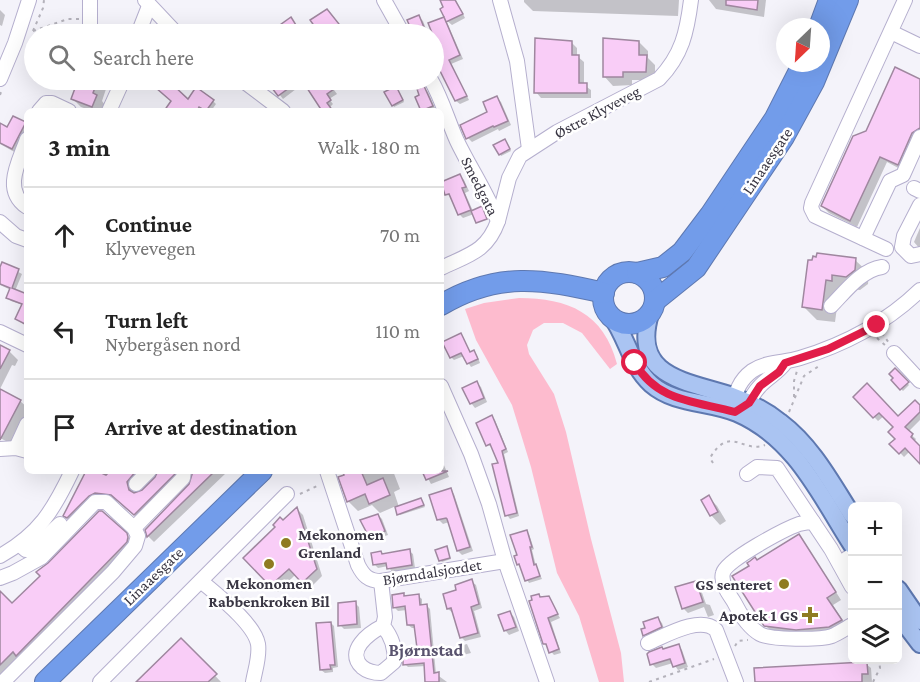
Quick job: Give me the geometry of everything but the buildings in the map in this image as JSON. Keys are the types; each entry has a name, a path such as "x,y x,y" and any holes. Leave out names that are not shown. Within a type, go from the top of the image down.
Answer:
{"highway":[{"name":"Linaaesgate","path":"612,317 620,322 636,323 696,268 779,144 814,82 827,13 849,0"},
{"name":"Linaaesgate","path":"604,293 606,286 616,275 663,267 682,252 729,188 775,118 798,72"},
{"path":"637,273 644,276 653,287 653,308"},
{"path":"444,304 474,289 514,281 544,281 604,293 605,306 612,317"},
{"name":"Linaaesgate","path":"45,682 259,474"}],"main road":[{"path":"653,308 645,335 649,354 655,363 671,376 770,415 796,436 821,466 848,509"},
{"path":"612,317 625,337 635,363 650,383 663,393 675,398 739,404 759,426 786,447 810,476 848,538"},
{"path":"902,596 920,621"},
{"path":"902,621 920,644"}],"street":[{"path":"0,80 29,0"},
{"path":"90,0 90,23"},
{"path":"384,0 397,24"},
{"path":"500,0 517,61 529,149"},
{"name":"Østre Klyveveg","path":"498,221 509,178 520,156 557,132 659,79 672,66 680,54 689,21 691,0"},
{"path":"886,249 815,216 811,208 905,0"},
{"path":"141,24 147,3 167,24"},
{"path":"891,32 920,46"},
{"path":"111,108 119,90"},
{"path":"255,90 279,108"},
{"name":"Smedgata","path":"438,90 443,108"},
{"path":"42,108 46,103 52,103 63,108"},
{"name":"Smedgata","path":"444,111 498,221 495,232 485,245 444,266"},
{"path":"863,238 890,182 903,175 920,137"},
{"path":"24,147 14,174 13,187 15,195 24,204"},
{"path":"903,175 917,187"},
{"path":"920,205 904,237 902,247 907,255 920,254"},
{"path":"0,222 16,236 24,239"},
{"path":"831,306 866,273 874,268 882,267"},
{"path":"739,404 779,372 785,363 880,330 920,290"},
{"path":"0,332 24,344"},
{"path":"894,353 920,381"},
{"name":"Bjørndalsjordet","path":"444,393 471,454 489,504 505,561 547,682"},
{"path":"0,448 21,450"},
{"path":"747,474 757,467 777,468 840,563 848,579"},
{"path":"0,556 20,545 46,518 70,474"},
{"path":"136,484 146,474"},
{"path":"134,528 183,478 184,474"},
{"name":"Bjørndalsjordet","path":"329,476 358,565 368,579 381,581 505,561"},
{"path":"100,682 287,494"},
{"path":"0,578 42,557 95,502 106,502 134,528 138,536 135,546 113,572 3,682"},
{"path":"20,545 26,550 32,550 68,517 81,514"},
{"path":"813,522 801,523 783,531 732,562 724,569 723,582 738,610 748,624 760,634 774,639 831,636 848,627"},
{"path":"831,549 848,546"},
{"path":"840,563 848,551"},
{"path":"201,581 246,623 258,642 253,682"},
{"path":"381,581 385,617 383,626"},
{"path":"648,643 687,627 711,625 716,630 736,682"}],"path":[{"path":"53,24 68,19 90,23"},
{"path":"870,343 880,330 894,353"},
{"path":"794,397 794,381 802,358"},
{"path":"788,414 804,376 810,370 825,363"},
{"path":"713,463 710,458 712,454 728,441 739,441 758,448 770,441"},
{"path":"287,494 297,495 329,476"},
{"path":"649,682 732,658 738,641 754,641"},
{"path":"873,682 880,668 880,664"}],"shaded area":[{"path":"519,298 553,301 582,312 603,332 617,364 610,369 582,333 563,323 544,323 533,330 527,345 529,354 554,394 566,432 621,653 624,682 599,682 579,616 557,573 531,467 512,405 476,340 465,309 484,303"}],"place":[{"name":"Mekonomen Grenland","path":"286,543"},
{"name":"Mekonomen Rabbenkroken Bil","path":"269,564"},
{"name":"GS senteret","path":"784,584"},
{"name":"Apotek 1 GS","path":"810,615"}],"district":[{"name":"Bjørnstad","path":"426,650"}],"route":[{"path":"635,363 650,383 663,393 735,412 749,403 760,386 779,372 785,363 850,340 877,325"}]}
